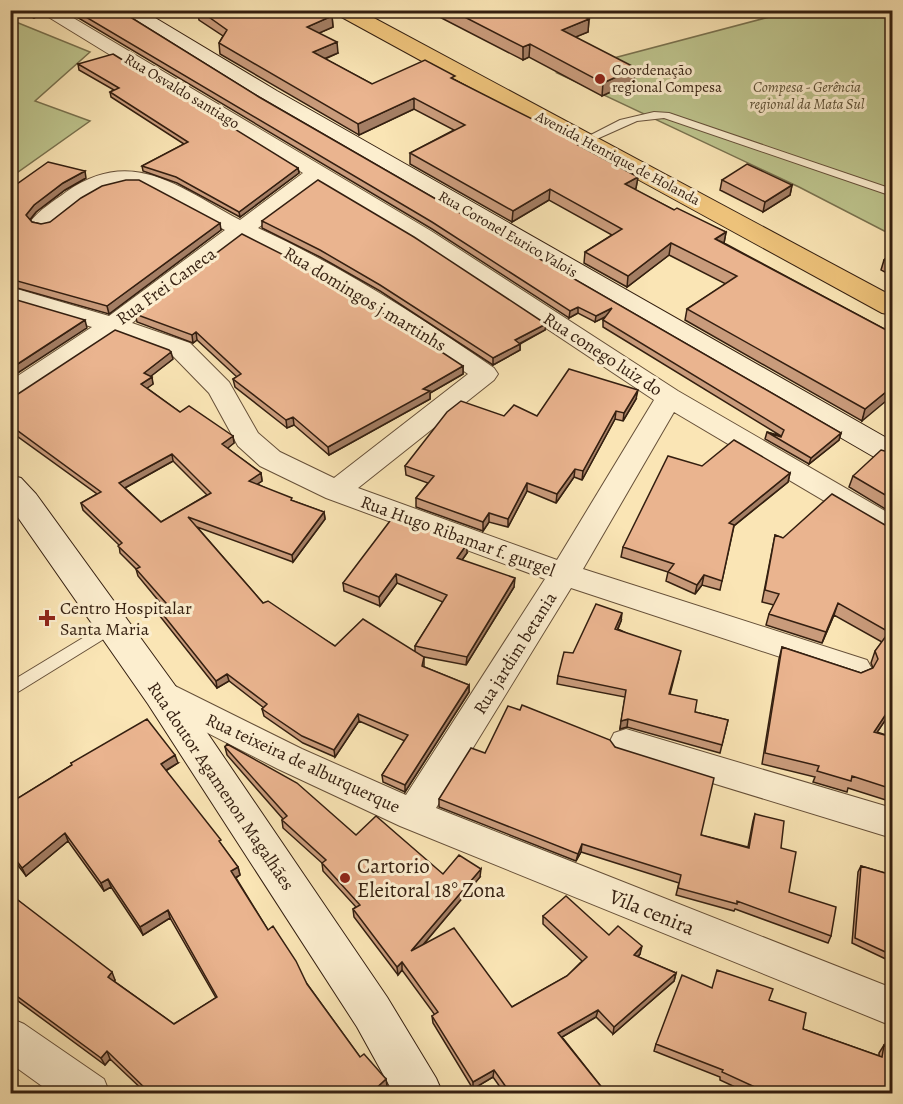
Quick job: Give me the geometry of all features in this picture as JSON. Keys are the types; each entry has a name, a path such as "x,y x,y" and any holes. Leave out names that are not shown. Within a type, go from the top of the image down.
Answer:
{"main road":[{"name":"Rua Coronel Eurico Valois","path":"127,10 269,96 892,454"},
{"name":"Avenida Henrique de Holanda","path":"343,10 892,308"},
{"name":"Rua doutor Agamenon Magalhães","path":"16,499 114,625 161,694 372,1012 420,1094"}],"street":[{"name":"Rua Osvaldo santiago","path":"46,10 317,174"},
{"name":"Rua Frei Caneca","path":"10,394 112,326 317,174"},
{"name":"Rua conego luiz do","path":"317,174 423,236 669,397 892,528"},
{"name":"Rua domingos j martinhs","path":"42,222 95,183 130,176 146,178 242,230 302,257 426,333 485,374 336,491"},
{"name":"Rua Hugo Ribamar f. gurgel","path":"10,294 180,349 220,388 236,420 255,446 270,459 336,491 564,574 856,669"},
{"name":"Rua jardim betania","path":"413,815 564,574 669,397"},
{"name":"Rua teixeira de alburquerque","path":"161,694 290,759 413,815"},
{"path":"626,743 892,823"},
{"name":"Vila cenira","path":"413,815 892,1007"},
{"path":"10,1038 89,1094"}],"lane":[{"path":"586,140 628,120 648,114 665,115 892,193"},
{"path":"10,691 114,625"}],"green space":[{"name":"Compesa - Gerência regional da Mata Sul","path":"792,11 892,11 892,235 799,187 557,73"},
{"path":"11,20 90,52 35,101 90,121 11,177"}],"building":[{"path":"74,10 119,10 259,97 841,433 811,458 767,432 781,437 784,430 603,320 612,308 596,316 578,307 570,311 432,222"},
{"path":"199,10 321,10 332,16 307,27 337,42 313,52 372,84 425,60 455,76 451,78 538,122 541,120 584,142 578,145 638,177 625,184 674,210 677,208 726,232 715,239 892,333 892,387 865,409 687,309 737,276 671,243 628,276 585,252 622,229 550,189 513,211 410,153 465,125 414,98 358,124 219,43 227,30"},
{"path":"451,10 571,10 589,19 562,30 636,68 603,83 530,44 523,47"},
{"path":"113,54 298,168 239,212 176,177 142,166 188,142 110,92 119,88 78,64"},
{"path":"48,162 85,171 63,183 34,205 26,215 32,222 41,224 50,222 81,198 102,186 126,180 139,180 220,223 107,306 10,279 10,189"},
{"path":"747,164 792,185 765,202 722,180"},
{"path":"318,180 414,237 546,324 515,340 520,344 493,358 380,285 320,250 262,221"},
{"path":"242,234 329,278 463,366 423,389 430,391 328,447 293,417 286,420 233,379 241,374 196,332 192,335 135,314"},
{"path":"892,252 892,264 884,260"},
{"path":"10,298 85,320 10,369"},
{"path":"115,330 171,352 144,373 152,377 141,384 180,412 189,406 233,436 222,444 261,473 249,481 324,512 292,555 188,517 263,603 268,601 335,646 363,619 424,657 422,666 469,685 405,785 382,775 408,735 358,714 334,750 302,736 262,709 267,704 227,674 216,681 157,607 166,603 136,569 140,567 118,546 122,543 81,503 101,492 10,425 10,397","holes":["172,454 211,493 161,522 119,483"]},
{"path":"569,369 638,390 624,413 616,411 583,471 575,469 557,494 527,483 508,519 489,513 483,522 416,498 434,476 405,466 447,412 461,401 504,416 514,405 537,416"},
{"path":"734,440 790,473 729,523 734,525 722,581 704,575 697,585 668,572 674,564 623,547 668,456 702,466"},
{"path":"881,450 892,453 892,499 853,476"},
{"path":"832,494 892,528 892,705 874,732 892,737 892,789 852,776 851,781 817,771 819,766 765,753 782,647 861,673 873,668 878,659 875,651 889,632 838,603 826,632 769,614 779,594 765,590 775,535 783,538"},
{"path":"393,517 467,544 457,558 515,578 467,657 415,646 447,595 396,574 379,597 343,583"},
{"path":"596,604 622,613 615,629 681,651 669,694 697,700 695,712 728,720 722,745 628,719 621,721 626,690 558,676 564,652 573,653"},
{"path":"522,705 610,740 615,747 714,778 701,835 749,848 755,814 784,821 781,848 796,852 789,892 836,907 831,936 737,901 737,904 678,888 681,875 582,844 578,854 439,799 471,748 485,753 508,706 520,710"},
{"path":"147,719 175,755 161,764 221,840 219,841 238,867 231,871 268,930 273,926 296,961 307,984 360,1057 364,1054 386,1079 370,1094 151,1094 107,1051 101,1058 10,991 10,894 112,972 108,977 174,1024 217,997 168,910 140,927 108,879 101,883 65,833 22,868 10,852 10,801 12,802 72,765 71,763"},
{"path":"227,744 297,783 356,835 376,816 443,874 459,855 481,869 411,951 454,928 512,1007 567,976 587,957 543,916 566,896 609,935 618,926 642,946 634,955 676,973 614,1027 598,1010 558,1033 607,1094 511,1094 494,1070 473,1082 432,1016 438,1012 402,962 397,967 353,909 360,905 322,863 326,860 282,820 287,816 225,747"},
{"path":"861,866 892,875 892,955 855,938"},
{"path":"717,970 773,989 769,1000 806,1013 803,1029 882,1057 884,1045 892,1048 892,1094 756,1094 757,1088 722,1072 723,1070 656,1044 682,975 712,988"}],"place":[{"name":"Coordenação regional Compesa","path":"600,79"},
{"name":"Centro Hospitalar Santa Maria","path":"47,618"},
{"name":"Cartorio Eleitoral 18° Zona","path":"345,878"}]}
